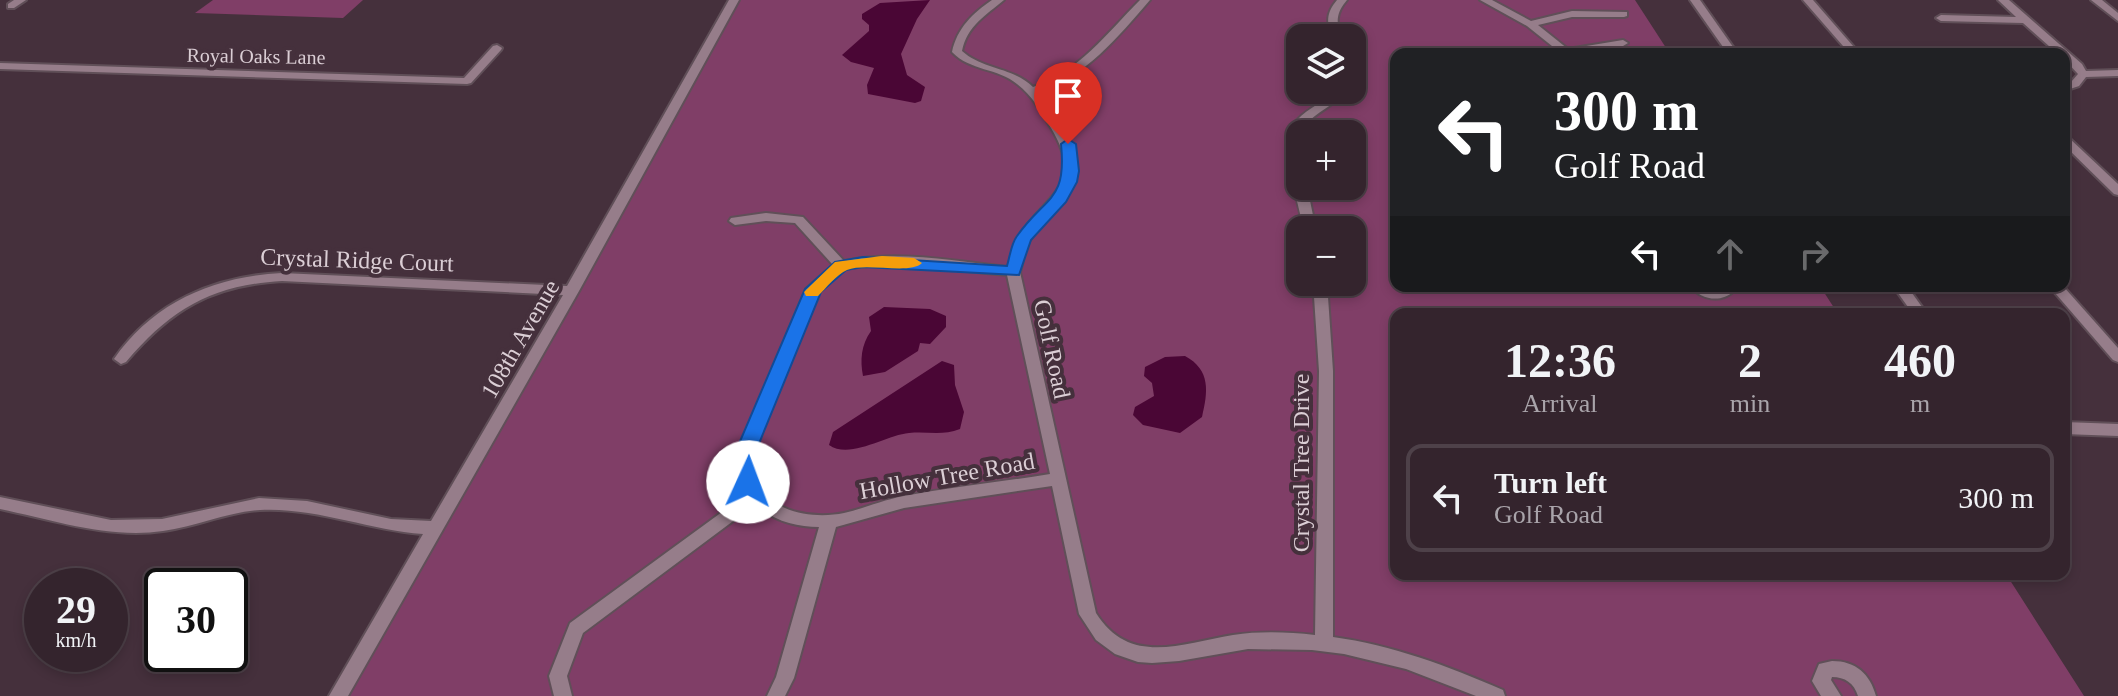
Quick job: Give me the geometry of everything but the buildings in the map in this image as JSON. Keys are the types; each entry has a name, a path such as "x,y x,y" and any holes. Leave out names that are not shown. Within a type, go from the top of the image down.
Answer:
{"street":[{"name":"108th Avenue","path":"338,696 572,291 734,0"},
{"name":"Golf Road","path":"999,0 978,12 958,43 957,52 975,64 1007,72 1032,91 1068,144 1071,171 1060,199 1023,239 1013,272 1088,614 1097,630 1112,645 1139,654 1167,655 1246,641 1324,644"},
{"path":"1032,91 1064,80 1079,68 1145,0"},
{"path":"1333,24 1333,11 1342,0"},
{"path":"1485,0 1530,24 1561,48"},
{"path":"1695,0 1729,48"},
{"path":"1808,0 1850,48"},
{"path":"2003,0 2056,48"},
{"path":"2096,0 2118,18"},
{"path":"1530,24 1572,14 1624,14"},
{"path":"1941,18 2026,20"},
{"path":"1595,48 1623,43"},
{"name":"Royal Oaks Lane","path":"0,66 467,81 497,48"},
{"path":"2070,62 2083,74 2118,73"},
{"path":"2070,86 2083,74"},
{"path":"1302,120 1323,104"},
{"path":"2070,145 2118,191"},
{"path":"735,221 766,217 799,220 841,265"},
{"path":"563,696 558,676 576,628 755,496 744,464 748,446 813,289 841,265 882,261 1013,272"},
{"name":"Crystal Ridge Court","path":"121,359 140,334 171,309 203,292 248,279 282,277 572,291"},
{"path":"1705,292 1719,295 1725,292"},
{"path":"2061,292 2118,357"},
{"name":"Crystal Tree Drive","path":"1321,296 1326,371 1324,644"},
{"path":"2070,428 2118,430"},
{"name":"Hollow Tree Road","path":"755,496 776,511 803,520 829,522 893,503 1057,479"},
{"path":"0,503 111,526 162,525 259,504 307,507 391,525 437,528"},
{"path":"776,696 785,678 829,522"},
{"path":"1324,644 1384,654 1444,672 1496,696"},
{"path":"1830,696 1821,681 1825,670 1831,668 1849,671 1857,677 1867,696"}],"shaded area":[{"path":"213,0 363,0 343,18 195,13"},
{"path":"735,0 1635,0 1666,48 1390,48 1390,292 1824,292 1834,308 1390,308 1390,580 2010,580 2084,696 345,696"},
{"path":"930,0 917,19 901,54 907,75 925,87 921,101 915,103 868,94 867,85 874,68 851,62 842,55 869,31 862,14 880,3"},
{"path":"884,307 930,309 946,316 946,327 930,344 920,343 918,351 885,372 863,376 862,353 871,331 869,317"},
{"path":"1185,356 1199,368 1206,382 1202,417 1180,433 1143,425 1133,415 1135,407 1154,396 1152,383 1144,376 1145,367 1165,357"},
{"path":"942,361 954,365 955,385 964,412 960,429 941,433 909,433 847,450 829,445 833,432"}],"slow traffic":[{"path":"812,292 841,265 882,261 914,263"}],"route":[{"path":"748,482 744,464 748,446 813,289 841,265 863,262 1013,272 1023,239 1060,199 1069,182 1071,156 1068,144"}]}
